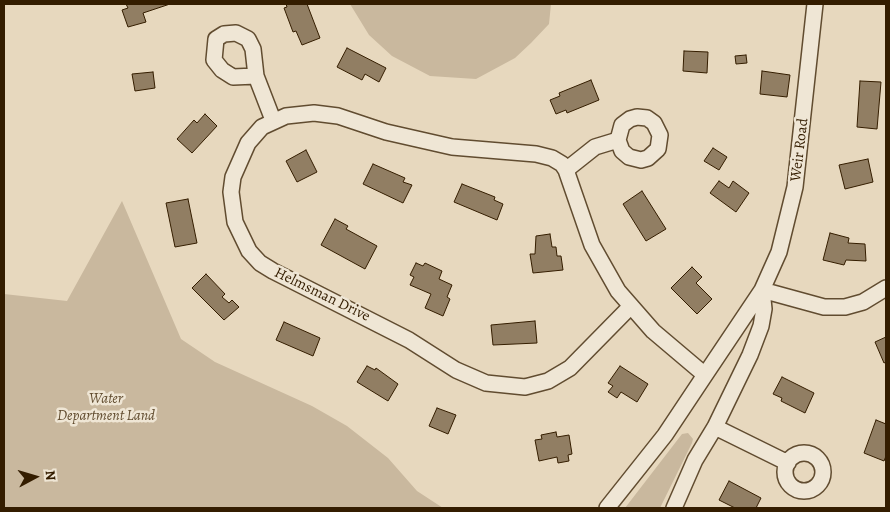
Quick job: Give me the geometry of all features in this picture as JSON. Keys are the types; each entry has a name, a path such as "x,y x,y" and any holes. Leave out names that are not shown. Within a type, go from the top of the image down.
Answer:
{"street":[{"name":"Weir Road","path":"607,508 665,435 706,375 762,290 779,252 795,187 815,4"},
{"path":"256,76 273,120"},
{"name":"Helmsman Drive","path":"566,170 562,164 552,158 536,154 452,147 386,132 338,116 314,113 286,116 273,120 255,134 248,143 233,177 231,192 235,222 249,251 260,263 409,340 456,370 486,383 525,387 537,385 570,368 630,307"},
{"path":"618,140 595,147 566,170 592,245 604,269 630,307 664,342 706,375"},
{"path":"762,290 824,307 845,307 863,302 886,288"},
{"name":"Weir Road","path":"674,508 695,460 715,427 761,326 764,309 762,290"},
{"path":"715,427 788,463"}],"green space":[{"path":"350,4 551,4 549,24 531,43 515,58 476,79 430,76 392,56 369,35"},
{"name":"Water Department Land","path":"122,201 181,339 215,362 312,406 347,426 388,458 417,491 443,508 4,508 4,294 67,301"},
{"path":"688,433 693,439 692,443 660,508 625,508 682,434"}],"building":[{"path":"126,4 170,4 143,13 146,22 128,27 122,10 128,8"},
{"path":"286,4 307,4 320,38 302,45 296,31 293,32 284,8 287,7"},
{"path":"347,48 386,68 379,82 365,74 362,80 337,67"},
{"path":"684,51 708,52 707,73 683,71"},
{"path":"746,55 747,63 736,64 735,56"},
{"path":"762,71 790,75 787,97 760,94"},
{"path":"153,72 155,88 135,91 132,74"},
{"path":"591,80 599,100 567,113 566,110 556,114 550,100 560,96 559,93"},
{"path":"860,81 881,82 877,129 857,127"},
{"path":"205,114 217,126 192,153 177,139 194,120 197,123"},
{"path":"713,148 727,157 719,170 704,161"},
{"path":"306,150 317,172 297,182 286,161"},
{"path":"868,159 873,182 845,189 839,165"},
{"path":"373,164 405,178 403,182 412,185 403,203 363,184"},
{"path":"719,181 729,188 733,181 749,193 736,212 710,193"},
{"path":"462,184 495,197 494,200 503,204 497,220 454,202"},
{"path":"642,191 666,229 646,241 623,204"},
{"path":"188,199 197,243 175,247 166,203"},
{"path":"335,219 348,226 346,229 377,246 365,269 321,245"},
{"path":"830,233 849,238 848,243 865,244 866,261 846,260 844,265 823,260"},
{"path":"550,234 552,247 556,247 557,256 561,256 563,270 533,273 530,254 535,254 536,236"},
{"path":"416,263 423,266 425,263 442,271 439,279 452,285 447,297 450,299 443,316 425,308 431,294 410,285 414,277 410,275"},
{"path":"692,267 702,277 696,283 712,299 697,314 671,288"},
{"path":"206,274 225,294 222,297 229,303 232,300 239,307 224,320 192,288"},
{"path":"535,321 537,343 493,345 491,325"},
{"path":"284,322 320,338 313,356 276,340"},
{"path":"886,337 886,362 884,363 875,342"},
{"path":"367,366 375,370 376,368 398,384 388,401 357,382"},
{"path":"620,366 648,384 637,402 621,392 617,398 608,392 613,386 608,383"},
{"path":"782,377 814,393 805,413 781,401 782,398 773,394"},
{"path":"437,408 456,415 448,434 429,426"},
{"path":"876,420 886,424 886,456 884,461 864,453"},
{"path":"556,432 557,437 569,435 572,454 568,455 569,461 558,463 557,457 539,461 535,440 542,439 541,435"},
{"path":"729,481 761,498 756,508 735,508 719,500"}]}
